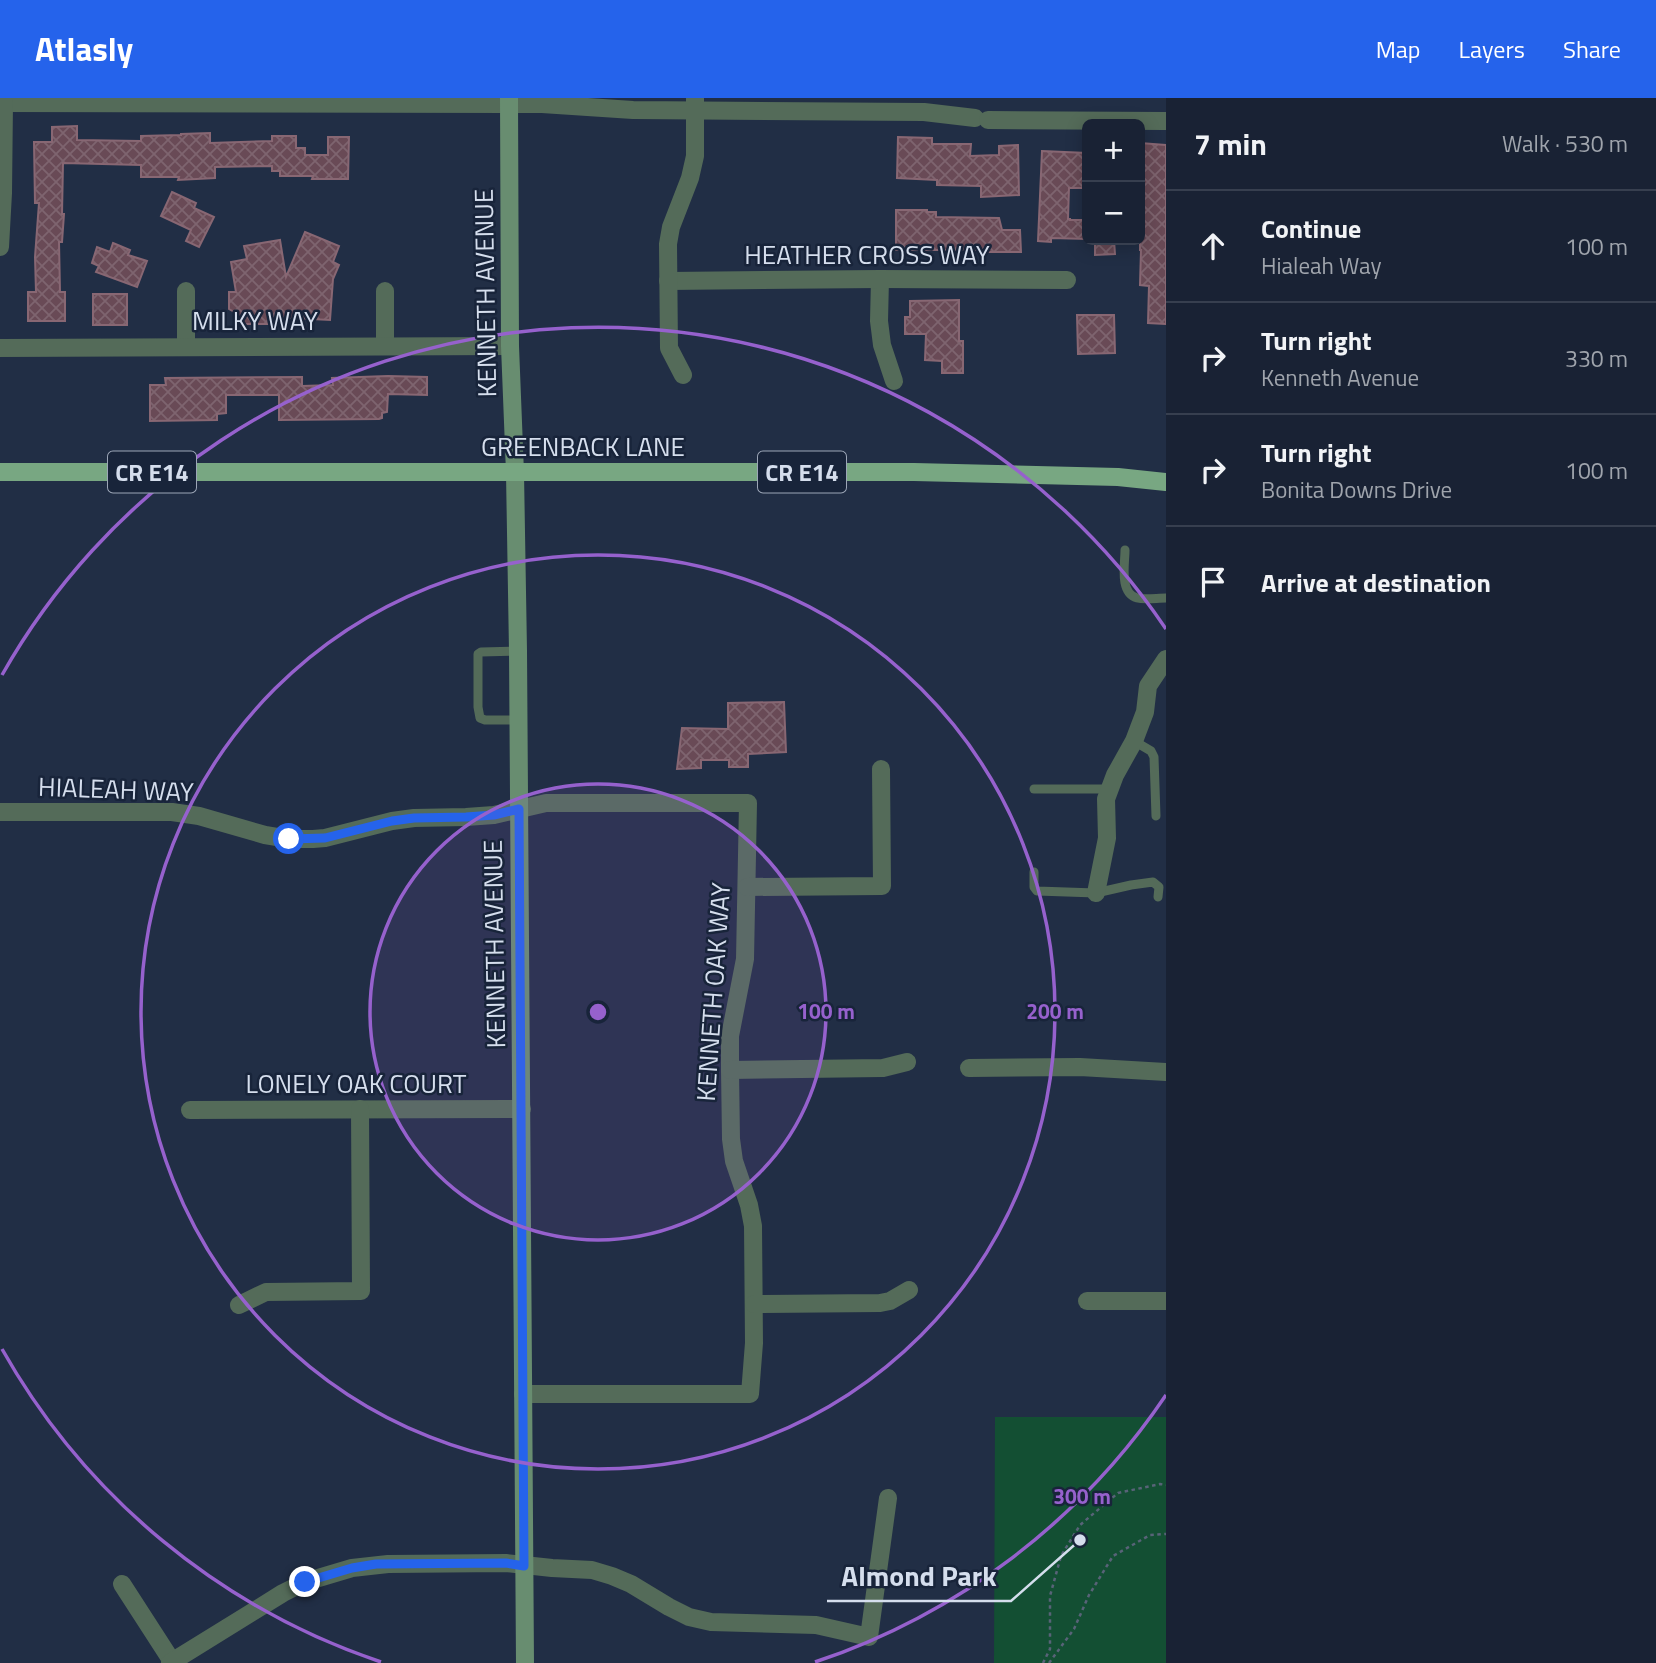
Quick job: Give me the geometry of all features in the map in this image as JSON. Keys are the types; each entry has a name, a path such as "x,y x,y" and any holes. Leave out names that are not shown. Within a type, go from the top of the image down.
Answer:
{"main road":[{"name":"KENNETH AVENUE","path":"509,102 510,346 518,651 525,1663"},
{"name":"GREENBACK LANE","path":"0,471 914,471 1118,477 1166,482"}],"street":[{"path":"0,247 3,193 2,103 509,102 634,110 695,104 924,111 981,119 1166,121"},
{"path":"683,375 669,348 668,244 671,227 690,178 695,156 695,104"},
{"path":"880,279 879,321 882,345 894,380"},
{"name":"HEATHER CROSS WAY","path":"668,281 1067,280"},
{"path":"186,291 186,347"},
{"path":"385,291 385,346"},
{"name":"MILKY WAY","path":"0,348 510,346"},
{"path":"1096,893 1107,838 1106,799 1115,775 1134,741 1144,712 1148,686 1166,659"},
{"path":"747,887 882,886 881,769"},
{"name":"KENNETH OAK WAY","path":"519,809 546,803 748,803 745,958 732,1025 730,1070 734,1161 753,1226 754,1304 750,1394 523,1394"},
{"name":"HIALEAH WAY","path":"0,812 172,813 199,816 265,835 313,839 392,821 475,817 519,809"},
{"path":"730,1070 883,1068 908,1062"},
{"path":"969,1068 1080,1067 1166,1072"},
{"path":"239,1305 266,1292 361,1291 360,1109"},
{"name":"LONELY OAK COURT","path":"190,1110 522,1109"},
{"path":"754,1304 880,1303 890,1301 909,1290"},
{"path":"1087,1301 1166,1301"},
{"path":"122,1584 171,1663 283,1593 328,1574 388,1564 506,1563 592,1570 631,1584 689,1617 710,1622 816,1625 869,1637 888,1498"}],"lane":[{"path":"1125,550 1125,582 1129,593 1137,598 1166,598"},
{"path":"518,651 478,654 480,718 518,720"},
{"path":"1134,741 1151,751 1154,757 1156,816"},
{"path":"1034,789 1110,789"},
{"path":"1034,872 1034,887 1037,891 1096,893 1153,882 1159,887 1158,897"}],"path":[{"path":"1043,1663 1050,1649 1050,1596 1061,1556 1080,1525 1118,1493 1166,1485"},
{"path":"1049,1663 1074,1629 1089,1595 1113,1556 1150,1535 1166,1534"}],"green space":[{"path":"995,1417 1166,1417 1166,1663 994,1663"}],"building":[{"path":"77,126 77,140 141,141 141,136 210,133 210,143 272,141 272,136 296,136 296,148 305,148 305,155 328,155 328,137 349,137 348,179 280,176 280,171 272,171 272,166 215,167 215,178 178,180 179,177 141,177 141,165 63,163 64,214 62,242 59,242 60,292 65,292 65,321 28,321 28,292 36,292 35,257 39,203 35,203 34,142 52,142 52,127"},
{"path":"898,137 932,138 932,144 971,144 970,156 999,155 999,146 1018,145 1019,195 981,197 981,186 937,185 937,180 897,178"},
{"path":"1145,143 1166,145 1166,324 1148,323 1149,286 1140,285 1140,245 1145,245"},
{"path":"1042,151 1082,153 1082,188 1069,188 1068,219 1082,220 1082,239 1051,238 1051,242 1038,241"},
{"path":"172,192 196,203 194,208 214,217 199,247 186,241 191,230 161,216"},
{"path":"896,210 927,210 936,212 936,217 999,218 1002,230 1020,230 1021,252 896,250"},
{"path":"305,232 339,246 333,262 339,265 333,279 330,320 272,317 272,324 236,324 236,313 229,309 229,292 236,292 231,262 247,259 244,246 280,240 286,277"},
{"path":"113,243 130,250 128,255 147,261 137,287 96,272 99,266 92,263 97,247 110,252"},
{"path":"1095,245 1114,245 1115,254 1095,255"},
{"path":"93,294 127,294 127,325 93,325"},
{"path":"959,300 959,341 963,341 963,373 942,373 942,361 925,360 926,334 905,334 905,317 910,317 910,301"},
{"path":"1077,315 1114,315 1115,353 1078,354"},
{"path":"302,377 302,386 333,385 332,378 427,377 427,395 388,394 387,412 382,413 382,418 379,419 279,420 279,395 226,395 226,413 217,414 217,420 150,421 150,385 166,385 165,378"},
{"path":"784,702 786,752 748,754 748,767 729,767 729,760 701,760 701,768 677,769 682,728 728,729 728,703"}],"place":[{"name":"Almond Park","path":"1080,1540"}],"route":[{"path":"289,839 325,838 414,818 494,815 519,809 524,1566 506,1563 376,1564 328,1574 305,1582"}]}
